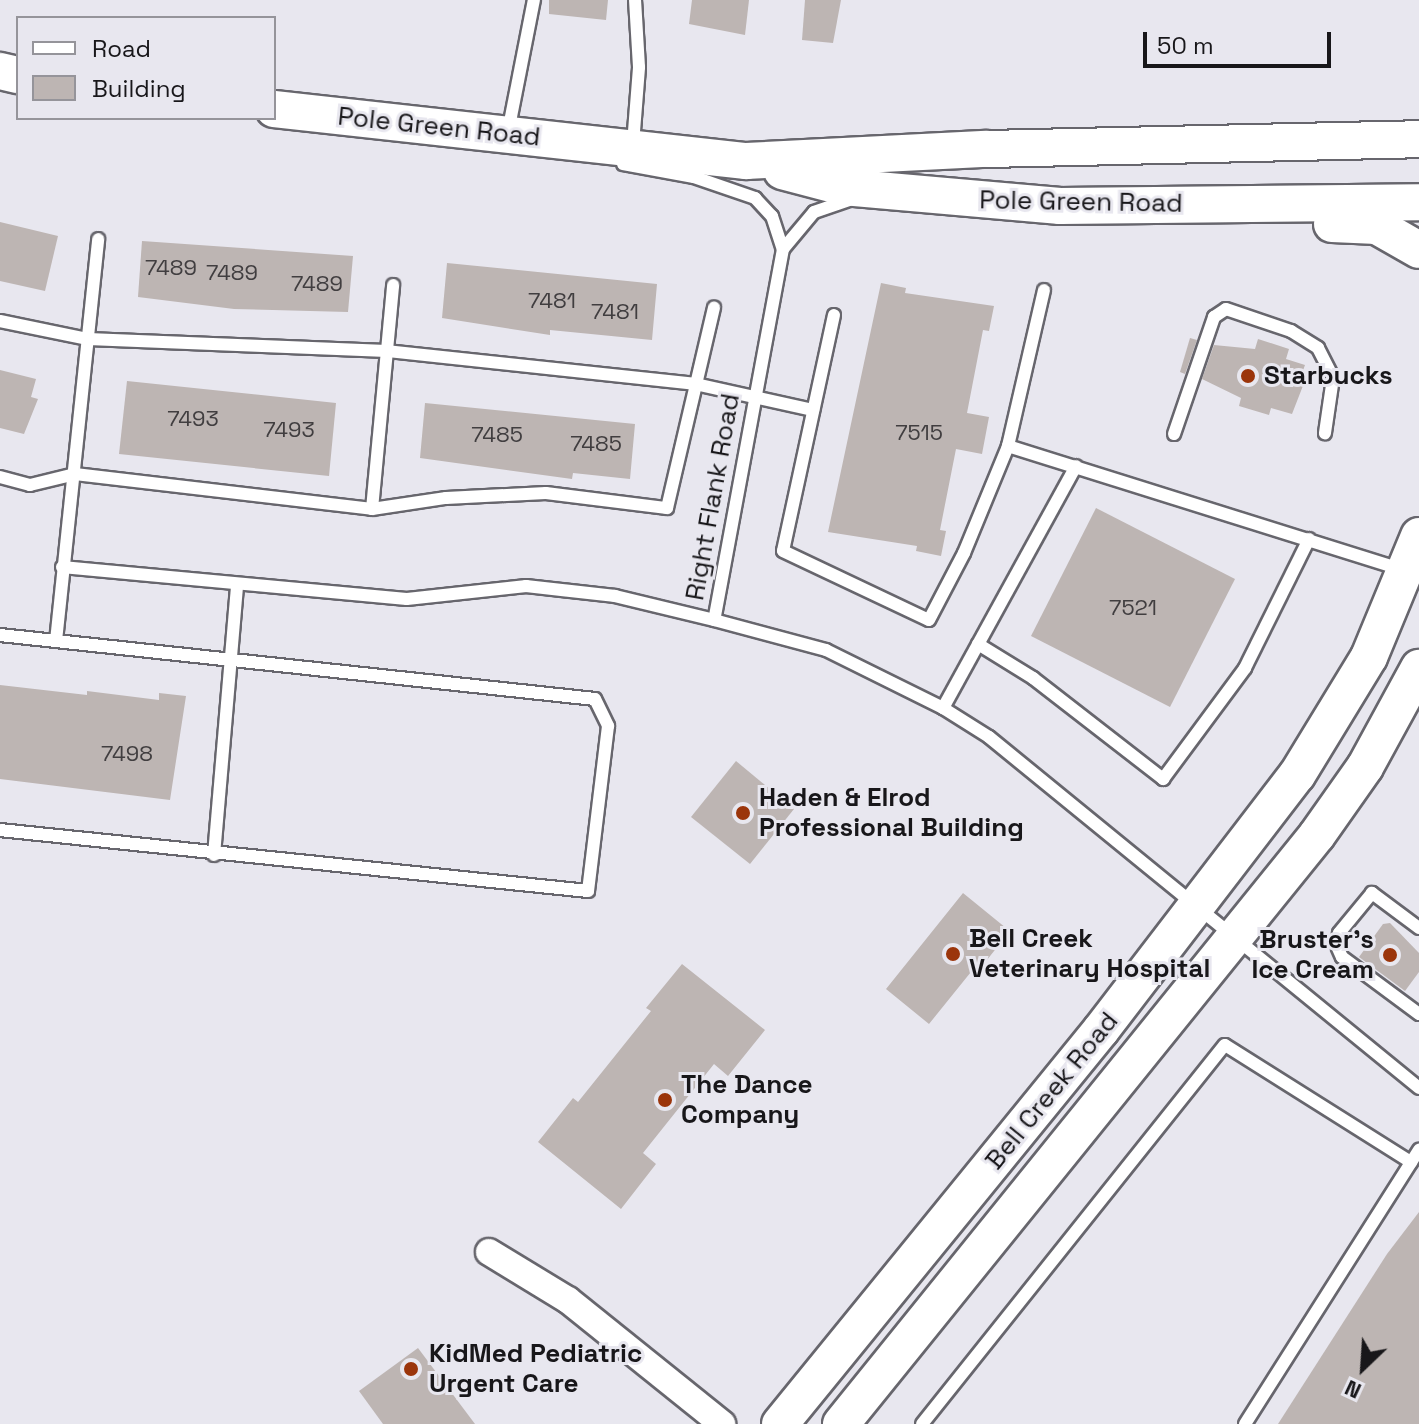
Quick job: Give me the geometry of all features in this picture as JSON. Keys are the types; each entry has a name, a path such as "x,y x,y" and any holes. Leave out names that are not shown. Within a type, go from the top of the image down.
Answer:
{"main road":[{"name":"Pole Green Road","path":"276,109 746,161 987,149 1419,139"},
{"name":"Pole Green Road","path":"746,161 843,187 1060,206 1419,202"},
{"path":"1060,206 1198,226 1377,226 1419,250"},
{"name":"Bell Creek Road","path":"780,1424 1015,1138 1323,736 1369,657 1419,536"},
{"name":"Bell Creek Road","path":"841,1424 1344,798 1419,668"}],"street":[{"path":"489,1252 568,1300 722,1424"}],"lane":[{"path":"534,0 507,135 743,192 772,216 783,249"},
{"path":"633,149 639,67 635,0"},
{"path":"783,249 814,212 887,192"},
{"path":"56,641 98,239"},
{"name":"Right Flank Road","path":"783,249 752,395 714,620 826,650 943,708 989,737 1419,1088"},
{"path":"372,509 393,285"},
{"path":"834,315 783,551 929,620 964,553 1008,446 1044,290"},
{"path":"0,477 30,485 75,474 372,509 446,498 546,493 667,508 714,307"},
{"path":"1174,434 1214,317 1226,309 1291,331 1318,348 1333,378 1325,433"},
{"path":"0,321 88,339 387,351 695,384 813,410"},
{"path":"1008,446 1407,571"},
{"path":"943,708 1076,466"},
{"path":"978,644 1033,678 1163,779 1245,668 1309,539"},
{"path":"62,567 237,586 407,599 526,586 615,596 714,620"},
{"path":"214,855 237,586"},
{"path":"0,635 595,699 608,726 588,891 214,855 0,830"},
{"path":"1419,928 1372,893 1339,933 1337,946 1342,957 1419,1014"},
{"path":"922,1424 1225,1045 1411,1162"},
{"path":"1245,1424 1419,1150"}],"building":[{"path":"549,0 608,0 606,20 549,14"},
{"path":"692,0 749,0 745,35 689,24"},
{"path":"805,0 841,0 833,43 802,40"},
{"path":"0,222 58,236 45,291 0,281"},
{"path":"142,241 353,256 348,312 234,309 138,297"},
{"path":"447,263 657,284 652,340 550,330 550,335 442,318"},
{"path":"881,283 906,288 905,293 994,306 989,331 983,330 967,413 989,417 982,454 956,449 940,530 946,531 941,556 916,551 917,546 828,532"},
{"path":"1190,338 1197,340 1185,374 1180,372"},
{"name":"Starbucks","path":"1258,339 1289,349 1286,359 1305,365 1301,376 1306,378 1292,414 1271,408 1269,415 1239,406 1241,398 1202,379 1214,345 1255,349"},
{"path":"0,370 36,379 31,397 38,399 24,434 0,428"},
{"path":"127,381 336,403 329,476 119,454"},
{"path":"425,403 635,424 630,479 573,473 572,479 420,458"},
{"path":"1096,508 1235,579 1170,707 1031,636"},
{"path":"0,685 159,700 159,693 186,696 170,800 0,779"},
{"name":"Haden & Elrod Professional Building","path":"736,761 794,809 750,864 691,817"},
{"name":"Bell Creek Veterinary Hospital","path":"963,893 1006,928 993,943 998,946 983,965 979,962 929,1024 886,989"},
{"name":"Bruster's Ice Cream","path":"1390,923 1419,953 1419,972 1405,991 1359,957 1383,924"},
{"path":"682,964 765,1030 728,1076 714,1064 643,1153 656,1164 621,1209 538,1142 573,1098 578,1102 651,1011 646,1008"},
{"path":"1419,1212 1419,1424 1278,1424 1387,1254"},
{"name":"KidMed Pediatric Urgent Care","path":"418,1348 475,1424 383,1424 359,1391"}],"place":[{"name":"Starbucks","path":"1248,376"},
{"name":"Haden & Elrod Professional Building","path":"743,813"},
{"name":"Bell Creek Veterinary Hospital","path":"953,954"},
{"name":"Bruster's Ice Cream","path":"1390,955"},
{"name":"The Dance Company","path":"665,1100"},
{"name":"KidMed Pediatric Urgent Care","path":"411,1369"}]}
